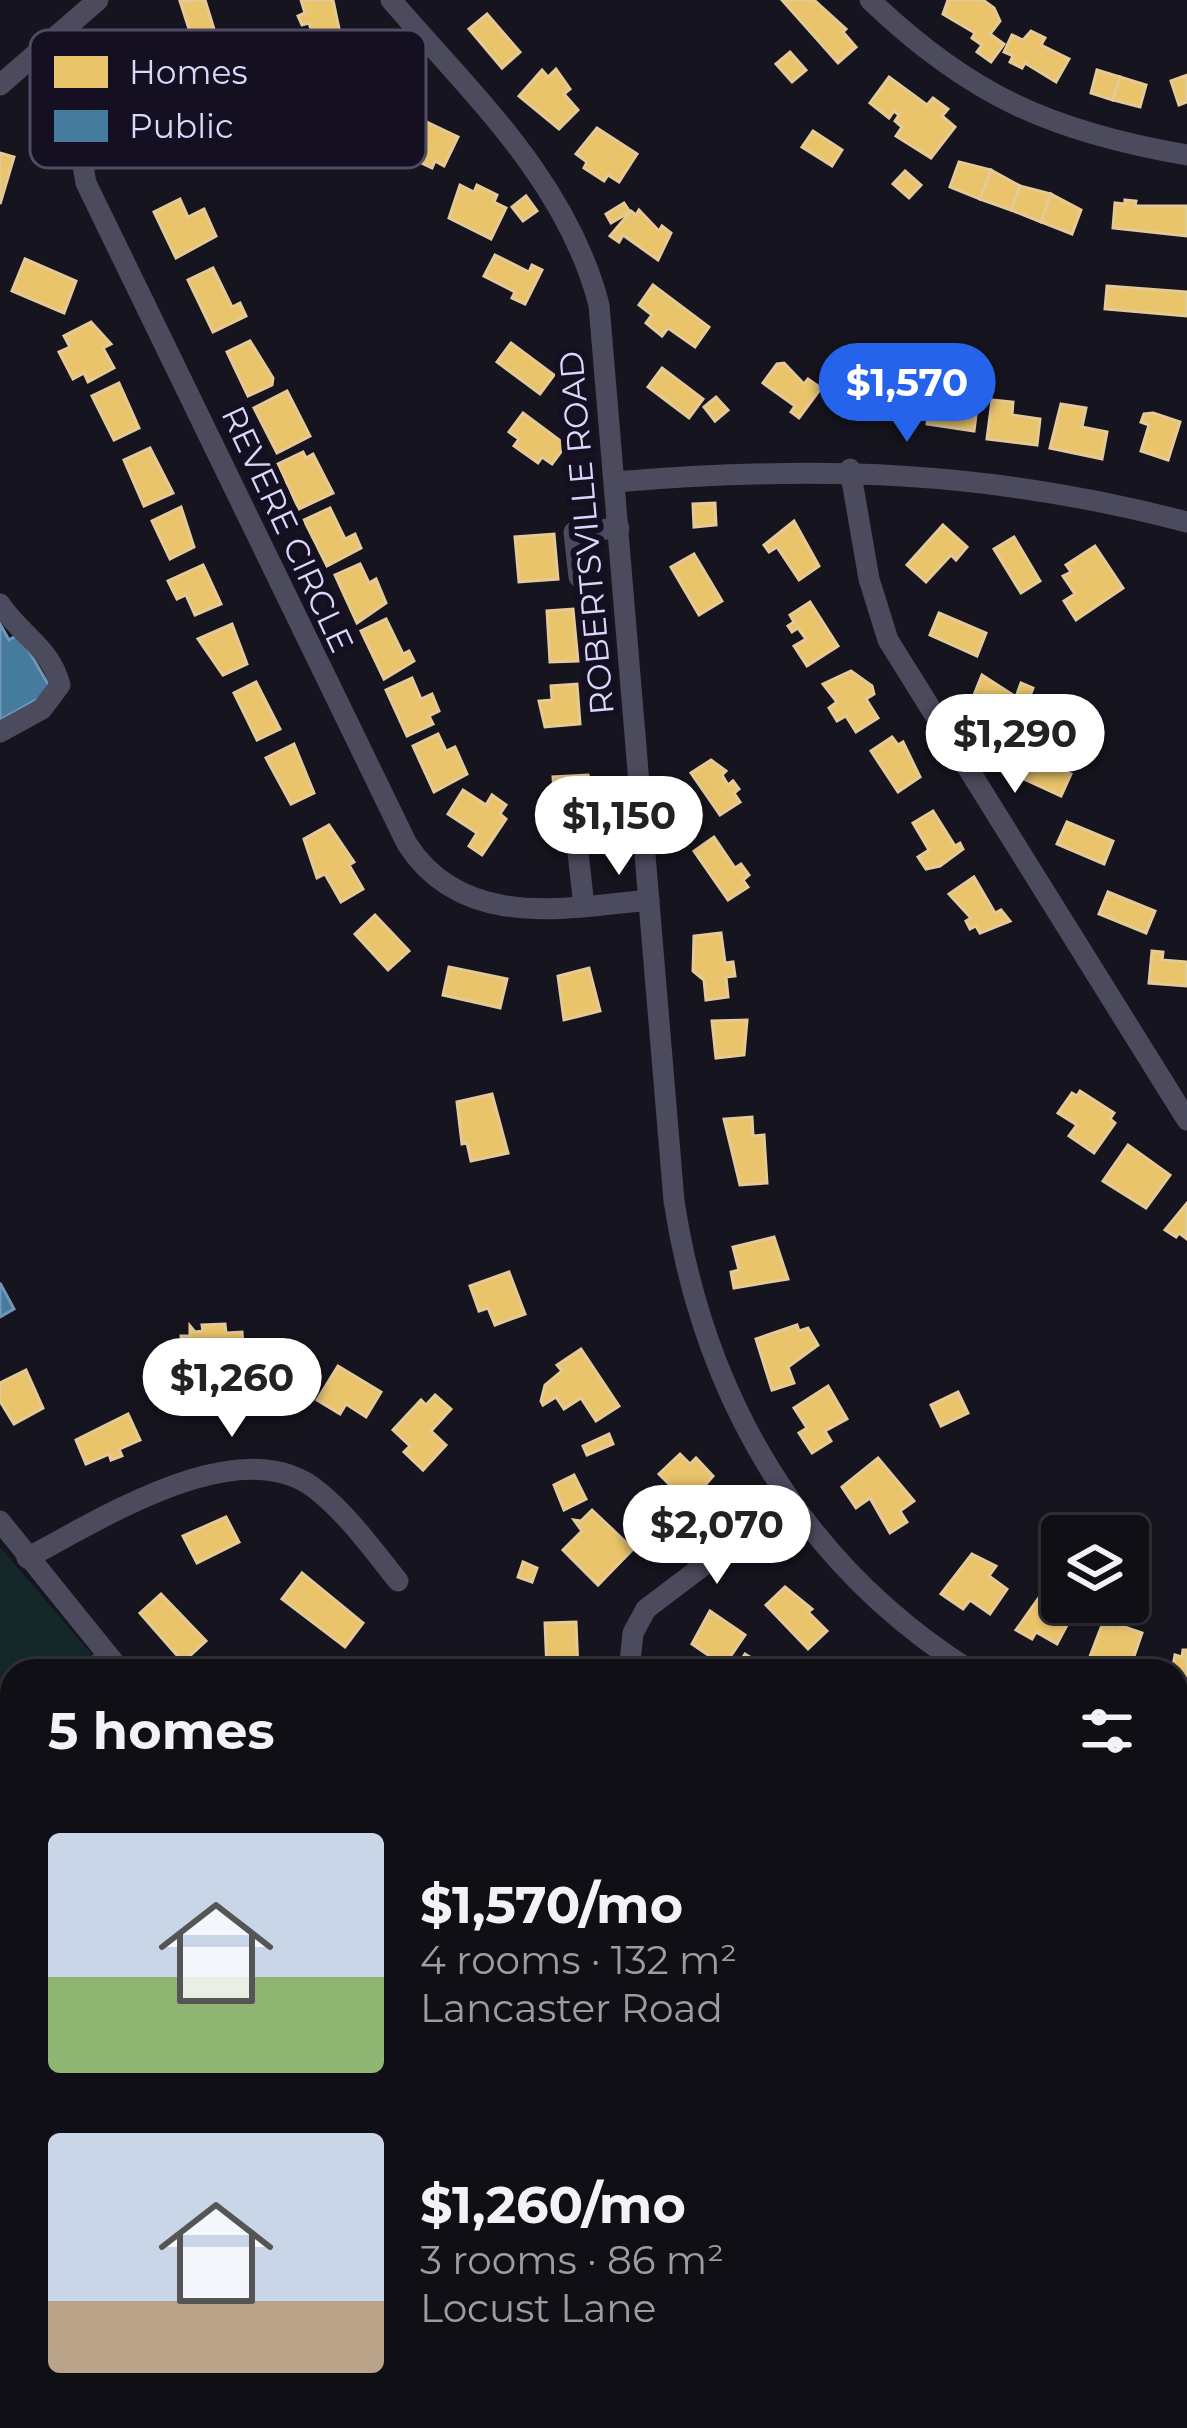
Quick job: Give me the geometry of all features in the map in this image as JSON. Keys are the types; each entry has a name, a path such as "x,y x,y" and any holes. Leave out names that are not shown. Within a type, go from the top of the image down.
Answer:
{"street":[{"path":"63,30 98,0"},
{"name":"ROBERTSVILLE ROAD","path":"391,0 417,30"},
{"path":"870,0 945,68 1019,108 1132,146 1187,154"},
{"name":"ROBERTSVILLE ROAD","path":"426,41 542,177 572,227 598,305 674,1201 686,1273 725,1392 787,1502 854,1580 953,1659"},
{"path":"0,85 30,59"},
{"name":"REVERE CIRCLE","path":"83,168 86,183 349,734 417,860 469,899 503,908 649,900"},
{"path":"850,469 869,579 888,640 1187,1120"},
{"path":"615,482 734,471 850,469 1009,485 1187,522"},
{"path":"578,577 574,532 619,527"},
{"path":"0,604 11,621 44,647 60,686 42,710 0,732"},
{"path":"576,835 584,907"},
{"path":"27,1558 197,1478 257,1466 289,1473 316,1489 398,1581"},
{"path":"631,1659 634,1634 646,1609 787,1502"},
{"path":"0,1521 111,1659"}],"green space":[{"path":"0,1547 96,1659 0,1659"}],"building: Homes":[{"path":"205,0 214,30 189,30 180,1"},
{"path":"301,0 333,0 339,30 311,30 298,16 305,13"},
{"path":"782,0 814,0 846,29 843,32 856,47 838,63"},
{"path":"948,0 983,0 994,8 1000,21 990,34 1004,44 991,62 977,52 982,45 972,38 975,33 943,14"},
{"path":"487,14 520,52 502,68 469,29"},
{"path":"1031,31 1045,38 1041,45 1069,59 1056,82 1025,63 1022,68 1010,62 1013,56 1004,52 1012,35 1023,40"},
{"path":"790,52 806,70 792,82 776,64"},
{"path":"556,69 570,89 564,94 578,110 559,129 519,96 542,70 548,77"},
{"path":"1097,70 1120,77 1113,100 1091,93"},
{"path":"1187,75 1187,102 1179,105 1171,81"},
{"path":"889,77 927,105 933,98 948,109 942,116 955,127 931,158 896,136 902,127 895,121 899,115 894,111 889,118 870,103"},
{"path":"1120,77 1146,85 1140,107 1113,100"},
{"path":"426,122 458,137 444,166 435,161 432,168 426,165"},
{"path":"597,128 637,154 619,182 608,175 604,181 584,168 587,162 576,154"},
{"path":"813,131 842,150 832,166 802,147"},
{"path":"0,153 14,157 0,204"},
{"path":"959,162 991,170 980,199 950,187"},
{"path":"991,170 1020,186 1011,210 980,199"},
{"path":"905,171 921,185 909,198 893,184"},
{"path":"460,185 474,192 477,185 497,195 494,202 506,208 491,239 449,218"},
{"path":"1020,186 1051,194 1041,222 1011,210"},
{"path":"1051,194 1081,210 1072,234 1041,222"},
{"path":"526,196 537,211 523,221 512,207"},
{"path":"180,199 188,217 204,209 216,236 176,258 154,212"},
{"path":"1125,200 1136,201 1135,206 1187,206 1187,236 1113,228 1115,203 1125,204"},
{"path":"624,203 630,212 611,223 606,214"},
{"path":"639,210 659,231 662,226 671,233 658,260 623,235 619,242 610,236 631,211 636,215"},
{"path":"495,255 529,272 532,265 542,270 525,304 512,298 515,292 484,276"},
{"path":"25,259 76,281 64,313 12,291"},
{"path":"213,268 232,307 240,303 246,316 213,332 188,280"},
{"path":"653,285 709,327 695,347 668,328 662,336 646,323 652,315 639,305"},
{"path":"1107,286 1187,292 1187,316 1105,309"},
{"path":"91,322 111,344 103,348 114,368 88,382 84,373 73,379 59,352 70,347 64,336"},
{"path":"250,341 273,378 272,385 248,396 227,352"},
{"path":"511,343 554,375 540,394 497,362"},
{"path":"784,363 804,384 808,379 821,388 799,418 791,412 795,406 763,383 777,364"},
{"path":"662,368 703,399 689,418 648,387"},
{"path":"119,383 139,428 114,440 92,396"},
{"path":"848,389 896,391 895,415 847,413"},
{"path":"287,391 310,436 277,453 254,408"},
{"path":"716,397 728,410 715,421 704,407"},
{"path":"930,400 977,407 974,431 927,424"},
{"path":"992,400 1013,402 1012,415 1040,419 1037,445 987,439"},
{"path":"1061,404 1086,408 1082,427 1107,432 1102,459 1050,448"},
{"path":"523,413 566,445 552,464 542,457 538,463 514,446 519,439 509,432"},
{"path":"1144,414 1180,422 1168,460 1141,451 1149,425 1141,422"},
{"path":"150,448 173,493 144,506 124,460"},
{"path":"303,452 306,458 313,454 333,493 299,509 278,464"},
{"path":"715,503 716,525 694,527 693,504"},
{"path":"181,507 194,547 170,559 152,521"},
{"path":"330,508 345,539 355,534 361,548 327,566 304,520"},
{"path":"794,521 819,566 799,580 777,547 769,552 764,545"},
{"path":"943,525 967,547 956,560 951,555 926,582 907,565"},
{"path":"554,534 558,579 519,582 515,537"},
{"path":"1014,537 1040,581 1021,593 994,549"},
{"path":"1095,546 1123,588 1076,620 1064,601 1075,594 1063,576 1071,572 1066,565"},
{"path":"694,554 722,601 699,615 671,567"},
{"path":"360,564 369,583 376,579 386,603 357,623 335,575"},
{"path":"203,565 221,604 195,615 186,595 177,599 168,581"},
{"path":"810,602 838,646 807,666 794,646 806,639 798,628 792,632 788,626 794,622 790,615"},
{"path":"573,609 578,661 550,662 547,611"},
{"path":"939,613 986,633 977,656 930,635"},
{"path":"386,619 403,654 409,651 414,661 384,679 361,631"},
{"path":"232,624 247,664 223,675 198,639"},
{"path":"851,671 872,686 874,694 866,699 878,718 856,732 846,716 837,721 829,708 837,702 823,684"},
{"path":"982,675 1016,697 1021,683 1033,688 1019,724 1000,723 1002,718 970,705"},
{"path":"412,678 421,699 432,694 439,711 429,716 433,724 407,736 386,690"},
{"path":"256,682 280,729 257,740 234,693"},
{"path":"577,684 580,724 545,727 539,701 552,700 551,686"},
{"path":"438,734 446,751 455,747 467,774 434,792 413,746"},
{"path":"892,737 898,745 903,742 920,777 898,792 871,751"},
{"path":"294,744 314,793 291,804 266,758"},
{"path":"1024,754 1071,774 1061,796 1015,775"},
{"path":"711,760 726,771 722,775 728,785 733,781 739,789 734,793 740,802 720,815 691,773"},
{"path":"588,775 596,800 623,799 624,804 596,805 591,831 557,833 553,777"},
{"path":"463,790 486,805 492,795 506,805 500,814 506,819 482,855 469,846 477,833 448,814"},
{"path":"933,811 955,846 960,843 963,849 940,866 926,869 918,857 929,850 913,823"},
{"path":"1067,822 1113,841 1104,864 1057,844"},
{"path":"329,825 354,862 349,865 363,889 341,902 325,874 317,878 304,839"},
{"path":"714,837 735,868 741,864 749,875 743,880 748,887 728,900 694,851"},
{"path":"974,877 995,913 1001,910 1010,921 980,933 976,926 970,929 966,921 971,918 949,894"},
{"path":"1108,892 1155,911 1146,933 1099,914"},
{"path":"375,915 409,951 388,970 355,934"},
{"path":"721,933 725,963 733,962 735,976 726,977 728,997 706,1000 704,980 693,971 694,936"},
{"path":"1152,951 1163,952 1162,960 1187,962 1187,986 1149,983"},
{"path":"449,967 507,979 500,1008 443,995"},
{"path":"589,968 600,1011 564,1020 558,976"},
{"path":"747,1020 744,1055 716,1058 712,1021"},
{"path":"1080,1091 1114,1113 1110,1119 1115,1123 1094,1153 1069,1136 1077,1125 1058,1113 1072,1093 1077,1096"},
{"path":"492,1094 508,1153 471,1161 467,1143 462,1144 457,1102"},
{"path":"752,1117 753,1136 764,1135 767,1183 740,1185 724,1119"},
{"path":"1128,1145 1170,1175 1146,1208 1103,1181"},
{"path":"1187,1203 1187,1239 1165,1230"},
{"path":"774,1237 788,1279 734,1288 731,1272 739,1270 733,1247"},
{"path":"509,1272 525,1314 495,1325 488,1308 479,1311 470,1286"},
{"path":"225,1324 226,1333 242,1332 244,1357 183,1361 181,1336 190,1336 190,1326 195,1332 203,1331 202,1325"},
{"path":"797,1325 799,1331 808,1328 818,1345 788,1367 794,1383 772,1390 756,1339"},
{"path":"581,1349 619,1406 596,1421 581,1398 564,1409 556,1397 543,1405 541,1401 545,1385 562,1371 557,1365"},
{"path":"338,1366 381,1392 366,1417 346,1404 340,1414 317,1400"},
{"path":"26,1370 43,1408 14,1424 0,1401 0,1383"},
{"path":"828,1386 847,1419 825,1431 831,1441 812,1453 799,1433 807,1428 794,1408"},
{"path":"958,1392 968,1413 941,1426 931,1405"},
{"path":"435,1395 451,1409 431,1431 446,1445 423,1470 404,1452 410,1446 393,1430 421,1400 426,1405"},
{"path":"128,1414 140,1440 119,1449 122,1456 111,1460 109,1454 86,1464 76,1440"},
{"path":"609,1434 613,1444 587,1455 583,1446"},
{"path":"680,1454 690,1464 696,1458 713,1476 682,1512 668,1497 675,1490 659,1474"},
{"path":"878,1458 914,1501 900,1511 907,1522 890,1533 870,1498 856,1508 842,1487"},
{"path":"574,1475 586,1499 564,1510 554,1485"},
{"path":"592,1510 633,1549 598,1585 563,1550 582,1531 574,1520 581,1521"},
{"path":"226,1517 239,1542 197,1563 183,1536"},
{"path":"972,1554 996,1566 989,1576 1007,1589 990,1614 970,1600 963,1609 941,1594"},
{"path":"523,1562 537,1568 532,1582 518,1577"},
{"path":"302,1573 363,1623 345,1647 282,1599"},
{"path":"785,1587 812,1609 808,1612 827,1631 808,1649 766,1605"},
{"path":"161,1594 206,1641 180,1659 140,1613"},
{"path":"1041,1595 1041,1623 1068,1623 1057,1644 1036,1632 1032,1639 1016,1630"},
{"path":"710,1611 745,1635 729,1659 714,1659 692,1644"},
{"path":"576,1622 578,1659 546,1659 545,1623"},
{"path":"1113,1623 1142,1633 1133,1659 1089,1659 1102,1625 1112,1628"}],"building: Public":[{"path":"0,624 9,640 19,634 52,691 0,720"},
{"path":"0,1283 14,1309 0,1317"}]}
